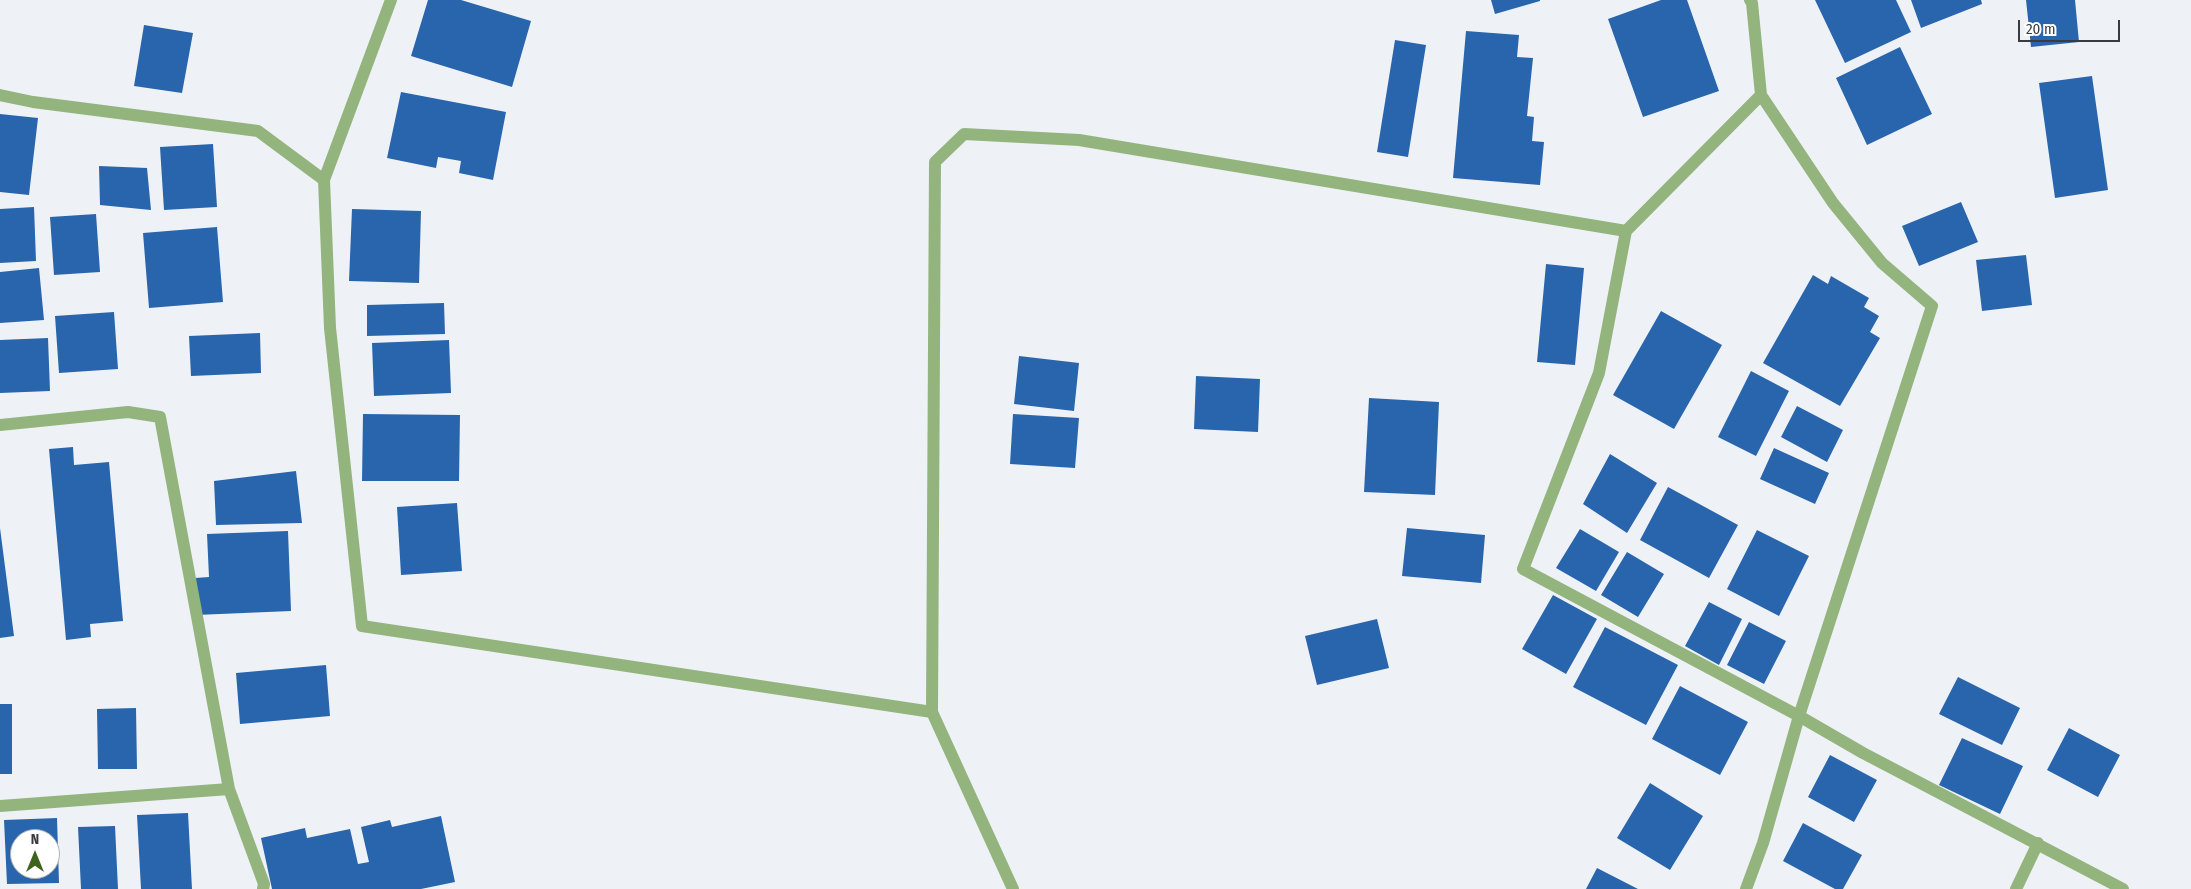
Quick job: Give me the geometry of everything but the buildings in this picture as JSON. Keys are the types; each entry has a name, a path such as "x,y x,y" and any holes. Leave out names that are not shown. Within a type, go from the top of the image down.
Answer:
{"street":[{"path":"391,0 324,180 330,328 362,626 932,712"},
{"path":"1746,889 1763,843 1799,716 1932,306 1882,263 1845,218 1761,94 1752,3 1750,0"},
{"path":"1761,94 1626,231 1599,373 1523,569 1799,716 1863,753 2123,889"},
{"path":"0,95 33,102 258,131 324,180"},
{"path":"1013,889 932,712 935,162 964,134 1079,140 1626,231"},
{"path":"0,425 128,412 160,417 229,789 264,884 263,889"},
{"path":"0,806 229,789"},
{"path":"2016,889 2038,843"}]}
